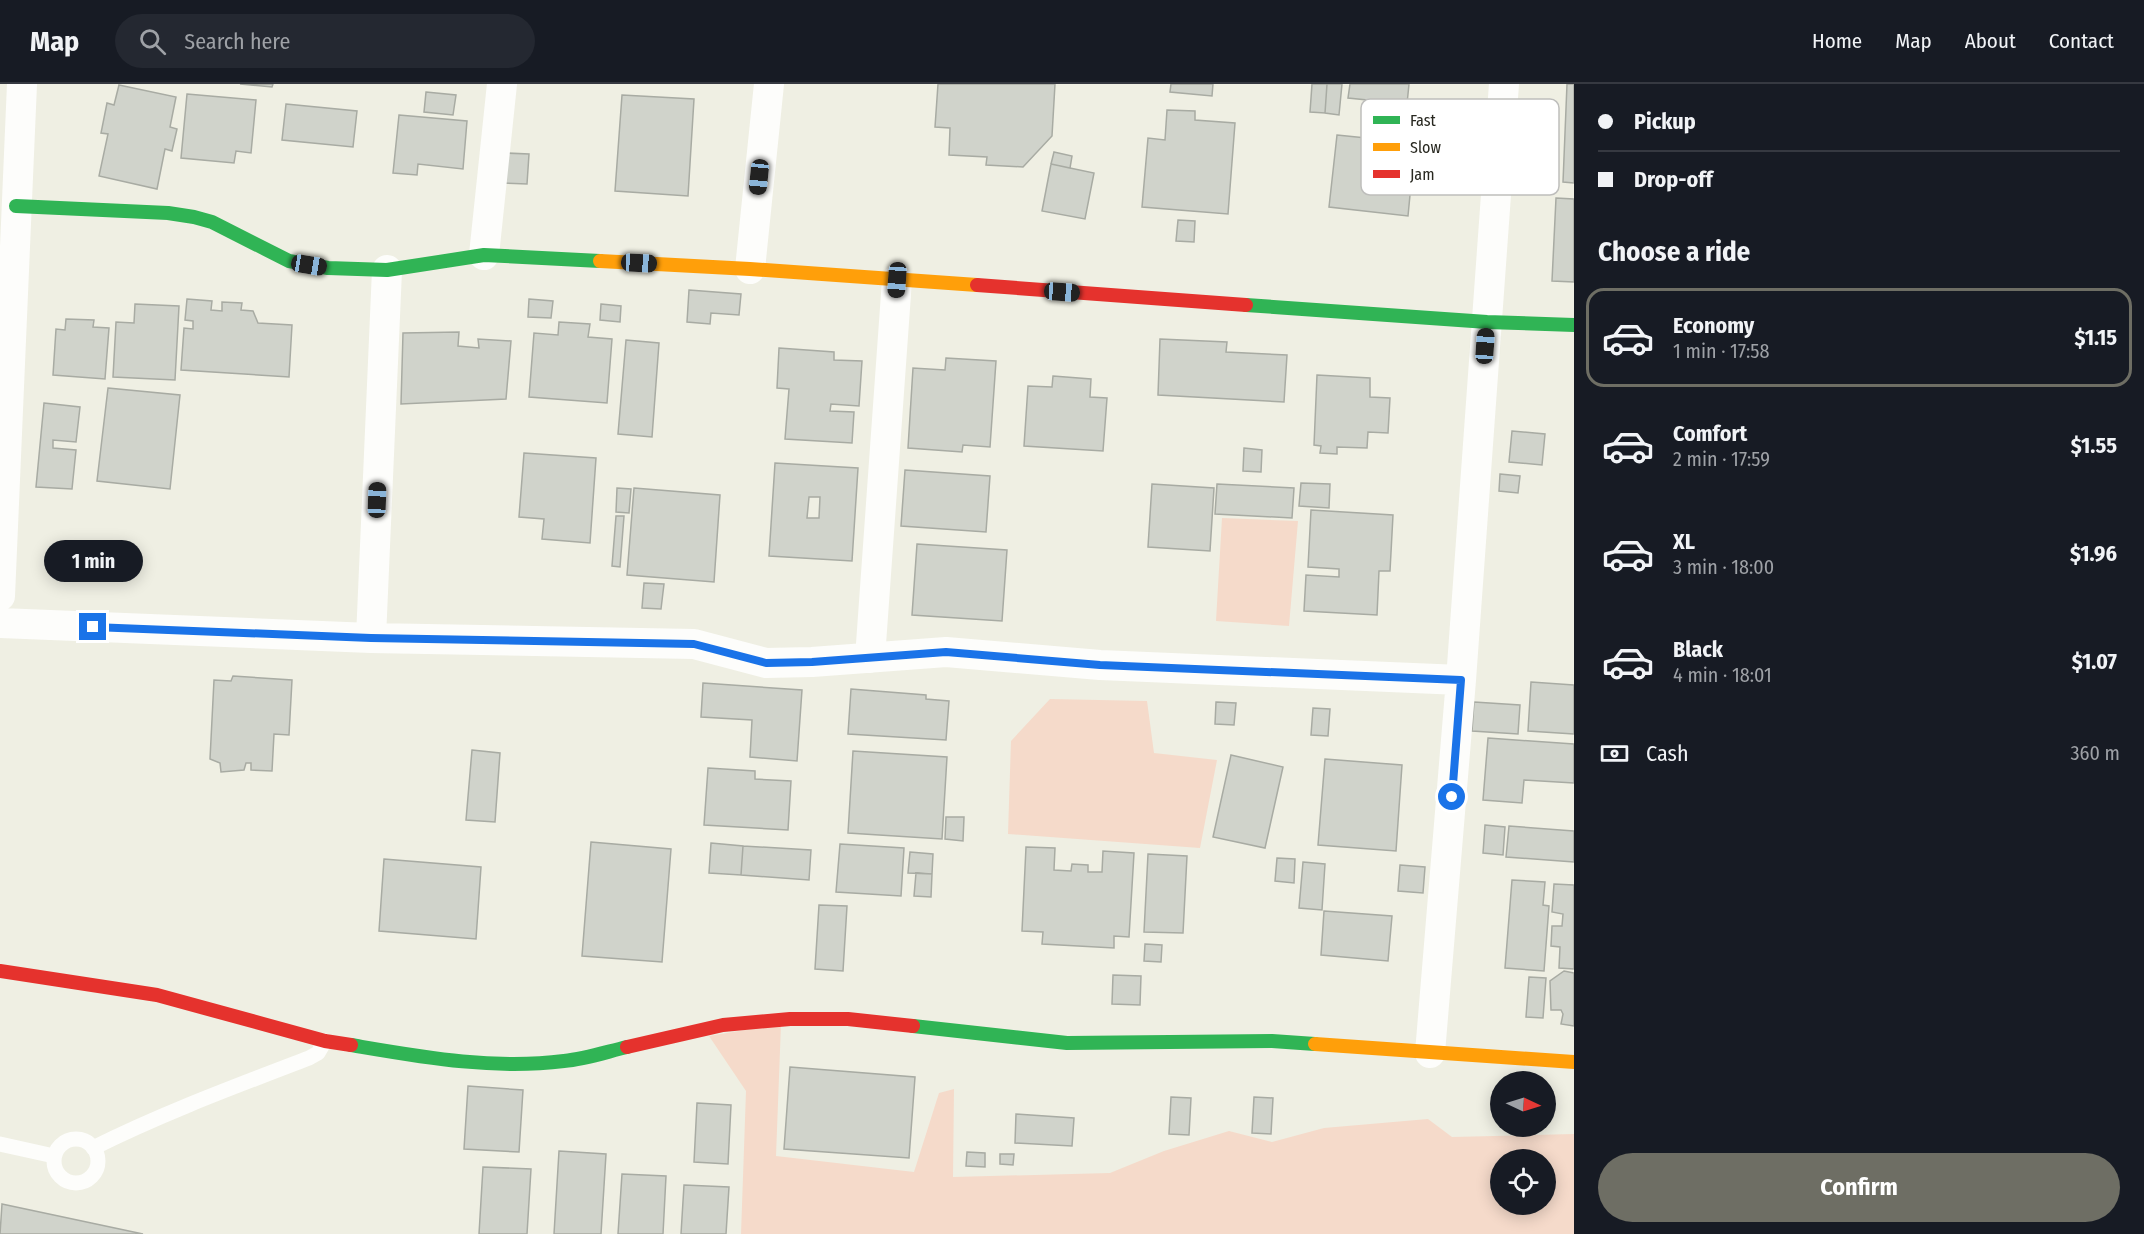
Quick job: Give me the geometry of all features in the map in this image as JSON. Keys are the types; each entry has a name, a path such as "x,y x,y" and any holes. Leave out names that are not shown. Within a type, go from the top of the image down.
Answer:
{"street":[{"path":"0,596 22,84"},
{"path":"484,255 502,84"},
{"path":"750,269 769,84"},
{"path":"1503,99 1504,84"},
{"path":"1430,1053 1461,680 1496,195"},
{"path":"16,206 168,213 194,217 212,222 289,261 328,268 387,270 484,255 750,269 1487,322 1574,326"},
{"path":"371,638 387,270"},
{"path":"870,658 897,280"},
{"path":"0,623 371,638 694,644 766,663 946,652 1100,665 1461,680"},
{"path":"0,971 156,995 325,1041 440,1060 502,1065 565,1061 723,1025 790,1018 848,1019 1067,1043 1272,1041 1574,1062"}],"lane":[{"path":"93,1148 181,1107 309,1059 318,1053 325,1041"},
{"path":"76,1140 86,1142 93,1148 97,1157 97,1167 93,1176 85,1182 75,1183 66,1181 58,1175 54,1166 54,1156 59,1147 67,1141 76,1140"},
{"path":"0,1144 54,1156"}],"shaded area":[{"path":"1222,518 1298,521 1289,626 1216,621"},
{"path":"1050,699 1147,701 1154,753 1217,760 1200,848 1008,834 1011,741"},
{"path":"781,1024 776,1156 914,1172 939,1093 954,1089 953,1177 1110,1173 1164,1151 1229,1131 1272,1142 1324,1128 1428,1119 1452,1137 1556,1137 1556,1134 1574,1134 1574,1234 741,1234 746,1091 709,1036"}],"building":[{"path":"240,84 273,84 272,87"},
{"path":"938,84 1055,84 1052,136 1023,167 986,165 987,157 949,155 950,128 935,127"},
{"path":"1171,84 1213,84 1212,96 1170,92"},
{"path":"1312,84 1327,84 1325,113 1310,112"},
{"path":"1327,84 1342,84 1339,115 1325,113"},
{"path":"1350,84 1409,84 1408,99 1348,98"},
{"path":"1567,84 1574,84 1574,183 1563,182"},
{"path":"119,85 176,97 170,127 177,129 172,151 165,149 157,189 99,176 108,134 101,133 107,103 114,105"},
{"path":"426,92 456,95 453,115 424,112"},
{"path":"187,94 256,100 251,153 236,151 234,163 181,158"},
{"path":"622,95 694,99 688,196 615,191"},
{"path":"286,104 357,111 353,147 282,140"},
{"path":"1167,110 1195,111 1195,120 1235,123 1228,214 1142,207 1148,138 1165,140"},
{"path":"399,115 467,121 463,169 418,164 417,175 393,173"},
{"path":"1337,135 1361,137 1361,195 1410,195 1408,216 1329,207"},
{"path":"1054,152 1072,156 1070,168 1051,164"},
{"path":"505,153 529,154 527,184 504,183"},
{"path":"1051,164 1094,173 1085,219 1042,211"},
{"path":"1556,198 1574,199 1574,282 1552,281"},
{"path":"1178,220 1195,221 1194,242 1176,241"},
{"path":"689,290 741,294 739,315 711,313 710,324 687,322"},
{"path":"187,299 212,301 211,310 222,311 222,302 242,303 241,310 253,311 258,323 292,325 289,377 181,370 184,328 193,329 193,321 185,320"},
{"path":"529,299 553,301 551,318 528,317"},
{"path":"135,304 179,306 175,380 113,377 116,322 134,323"},
{"path":"601,304 621,306 620,322 600,320"},
{"path":"66,319 94,320 93,327 109,328 105,379 53,375 56,329 65,330"},
{"path":"559,322 590,324 588,337 612,339 607,403 529,397 534,333 558,335"},
{"path":"459,332 458,346 479,348 478,339 511,341 506,399 401,404 403,333"},
{"path":"1160,339 1227,342 1226,352 1287,355 1284,402 1158,395"},
{"path":"626,340 659,343 652,437 618,434"},
{"path":"779,348 834,352 834,360 862,361 859,406 831,404 830,411 854,412 852,443 785,439 789,389 777,388"},
{"path":"946,358 996,361 990,447 963,445 962,452 908,448 913,368 945,370"},
{"path":"1317,375 1370,378 1370,397 1390,398 1388,433 1368,432 1367,448 1337,447 1337,454 1320,453 1321,446 1314,445"},
{"path":"1053,376 1091,379 1090,397 1107,398 1103,451 1024,446 1028,386 1052,387"},
{"path":"108,388 180,395 170,489 97,481"},
{"path":"44,403 80,407 76,442 53,440 53,448 76,450 72,489 36,487"},
{"path":"1512,431 1545,434 1542,465 1509,462"},
{"path":"1244,448 1262,450 1261,472 1243,471"},
{"path":"524,453 596,458 590,543 542,539 544,519 519,517"},
{"path":"775,463 858,468 852,561 769,556","holes":["809,497 820,497 819,518 807,518"]},
{"path":"905,470 990,476 986,532 901,526"},
{"path":"1500,474 1520,476 1518,493 1499,491"},
{"path":"1301,483 1330,484 1329,508 1299,506"},
{"path":"1152,484 1214,488 1210,551 1148,547"},
{"path":"1217,484 1294,488 1292,518 1215,514"},
{"path":"617,488 631,489 629,513 616,512"},
{"path":"634,488 720,495 714,582 627,575"},
{"path":"1311,510 1393,515 1390,571 1379,571 1377,615 1304,611 1306,575 1339,577 1339,569 1308,567"},
{"path":"616,516 624,516 620,567 612,566"},
{"path":"917,544 1007,550 1002,621 912,615"},
{"path":"644,583 664,584 661,609 642,608"},
{"path":"233,676 292,680 289,735 274,734 272,771 251,770 251,763 246,763 244,770 221,772 220,763 210,759 214,680 231,681"},
{"path":"1531,682 1574,685 1574,734 1528,731"},
{"path":"703,683 802,690 797,761 750,757 752,720 701,717"},
{"path":"851,689 926,695 926,699 949,701 946,740 848,734"},
{"path":"1216,702 1236,703 1234,725 1215,724"},
{"path":"1474,702 1520,705 1518,734 1472,731"},
{"path":"1313,708 1330,709 1328,736 1311,735"},
{"path":"1488,738 1574,744 1574,783 1524,780 1522,803 1483,800"},
{"path":"472,750 500,753 495,822 466,820"},
{"path":"853,751 947,757 942,839 848,833"},
{"path":"1231,755 1283,767 1265,848 1213,837"},
{"path":"1325,759 1402,765 1396,851 1318,845"},
{"path":"708,768 755,771 755,779 791,781 788,830 704,825"},
{"path":"946,817 964,817 963,841 945,839"},
{"path":"1485,825 1505,827 1503,855 1483,853"},
{"path":"1509,826 1574,831 1574,862 1506,857"},
{"path":"591,842 671,849 662,962 582,956"},
{"path":"711,843 743,846 741,875 709,873"},
{"path":"840,844 904,848 901,896 836,892"},
{"path":"743,846 811,850 809,880 741,875"},
{"path":"1026,847 1055,848 1054,870 1071,871 1072,864 1088,865 1088,872 1102,872 1103,851 1134,853 1129,937 1114,936 1114,948 1042,944 1043,932 1022,931"},
{"path":"910,852 933,854 932,874 908,873"},
{"path":"1148,854 1187,856 1183,933 1144,932"},
{"path":"1277,858 1295,859 1294,883 1275,881"},
{"path":"384,859 481,867 476,939 379,931"},
{"path":"1303,862 1325,864 1322,910 1299,908"},
{"path":"1400,865 1425,867 1423,893 1398,891"},
{"path":"916,873 932,874 931,897 914,896"},
{"path":"1512,880 1545,882 1543,905 1549,906 1544,971 1505,968"},
{"path":"1554,884 1574,885 1574,969 1559,968 1560,947 1551,946 1552,926 1562,926 1563,914 1552,912"},
{"path":"819,905 847,906 843,971 815,969"},
{"path":"1324,911 1392,916 1388,961 1321,955"},
{"path":"1145,944 1162,945 1161,962 1144,961"},
{"path":"1564,971 1574,973 1574,1026 1561,1024 1563,1014 1561,1010 1551,1010 1550,981"},
{"path":"1113,975 1141,976 1140,1005 1112,1004"},
{"path":"1529,977 1546,978 1543,1018 1526,1017"},
{"path":"790,1067 915,1077 909,1158 784,1149"},
{"path":"468,1086 523,1090 519,1152 464,1149"},
{"path":"1171,1097 1191,1098 1189,1135 1169,1134"},
{"path":"1254,1097 1273,1098 1271,1134 1252,1133"},
{"path":"697,1103 731,1105 728,1164 694,1162"},
{"path":"1016,1114 1074,1118 1072,1146 1015,1143"},
{"path":"559,1151 606,1154 601,1234 554,1234"},
{"path":"967,1152 985,1153 985,1167 966,1166"},
{"path":"1000,1154 1014,1154 1013,1165 1000,1164"},
{"path":"483,1167 531,1169 527,1234 479,1234"},
{"path":"622,1174 666,1176 663,1234 618,1234"},
{"path":"684,1185 729,1187 726,1234 681,1234"},
{"path":"2,1204 143,1234 0,1234"}],"traffic: fast":[{"path":"16,206 168,213 194,217 212,222 289,261 328,268 387,270 484,255 600,261"},
{"path":"1246,305 1487,322 1574,325"},
{"path":"913,1026 1067,1043 1272,1041 1315,1044"},
{"path":"351,1045 457,1061 510,1064 572,1060 627,1047"}],"traffic: slow":[{"path":"600,261 977,285"},
{"path":"1315,1044 1574,1062"}],"traffic: jam":[{"path":"977,285 1246,305"},
{"path":"0,971 157,995 325,1041 351,1045"},
{"path":"627,1047 723,1025 790,1019 848,1019 913,1026"}],"route":[{"path":"93,627 371,638 694,644 766,663 812,662 946,652 1100,665 1461,680 1452,797"}]}
